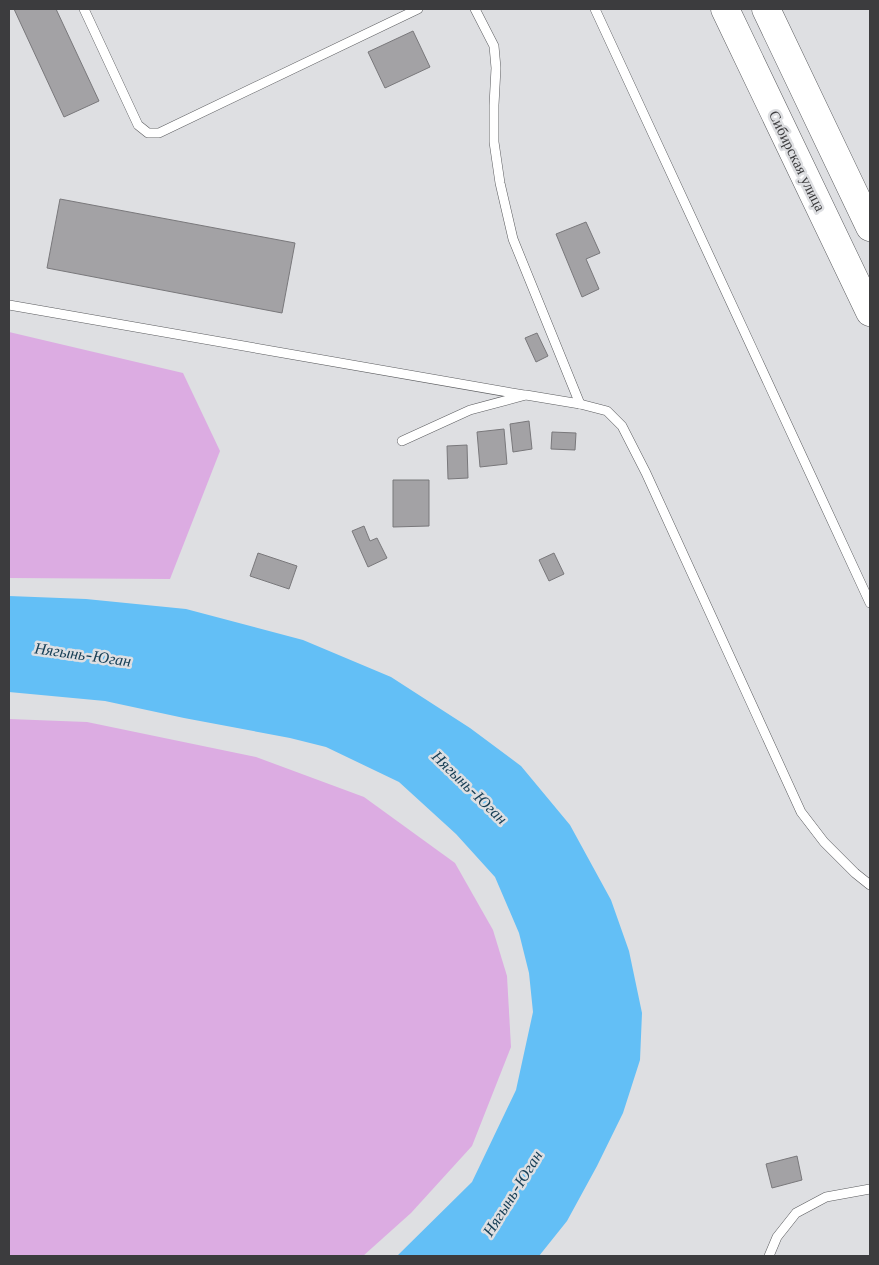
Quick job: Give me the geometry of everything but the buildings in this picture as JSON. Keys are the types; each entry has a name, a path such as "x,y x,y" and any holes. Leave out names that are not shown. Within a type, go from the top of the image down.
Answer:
{"main road":[{"name":"Сибирская улица","path":"725,9 870,312"},
{"path":"766,9 870,227"},
{"path":"760,84 795,69"}],"lane":[{"path":"84,9 138,125 148,133 159,133 418,9"},
{"path":"475,9 494,46 496,68 494,142 500,183 513,239 580,404"},
{"path":"595,9 870,603"},
{"path":"9,305 580,404 607,411 622,426 646,472 801,812 824,842 854,873 870,885"},
{"path":"402,441 470,410 526,395"},
{"path":"769,1256 776,1237 796,1213 826,1197 870,1189"}],"shaded area":[{"path":"9,332 183,373 220,451 170,579 9,578"},
{"path":"9,719 87,722 256,757 364,797 455,863 493,930 507,976 511,1047 472,1146 411,1213 363,1256 9,1256"}],"water":[{"name":"Нягынь-Юган","path":"9,596 86,599 186,609 303,640 391,677 470,728 521,766 570,825 611,900 629,951 642,1013 640,1060 623,1113 597,1166 567,1221 539,1256 397,1256 472,1182 516,1090 533,1012 529,973 519,933 495,877 456,834 399,782 326,747 105,701 9,692"}]}
